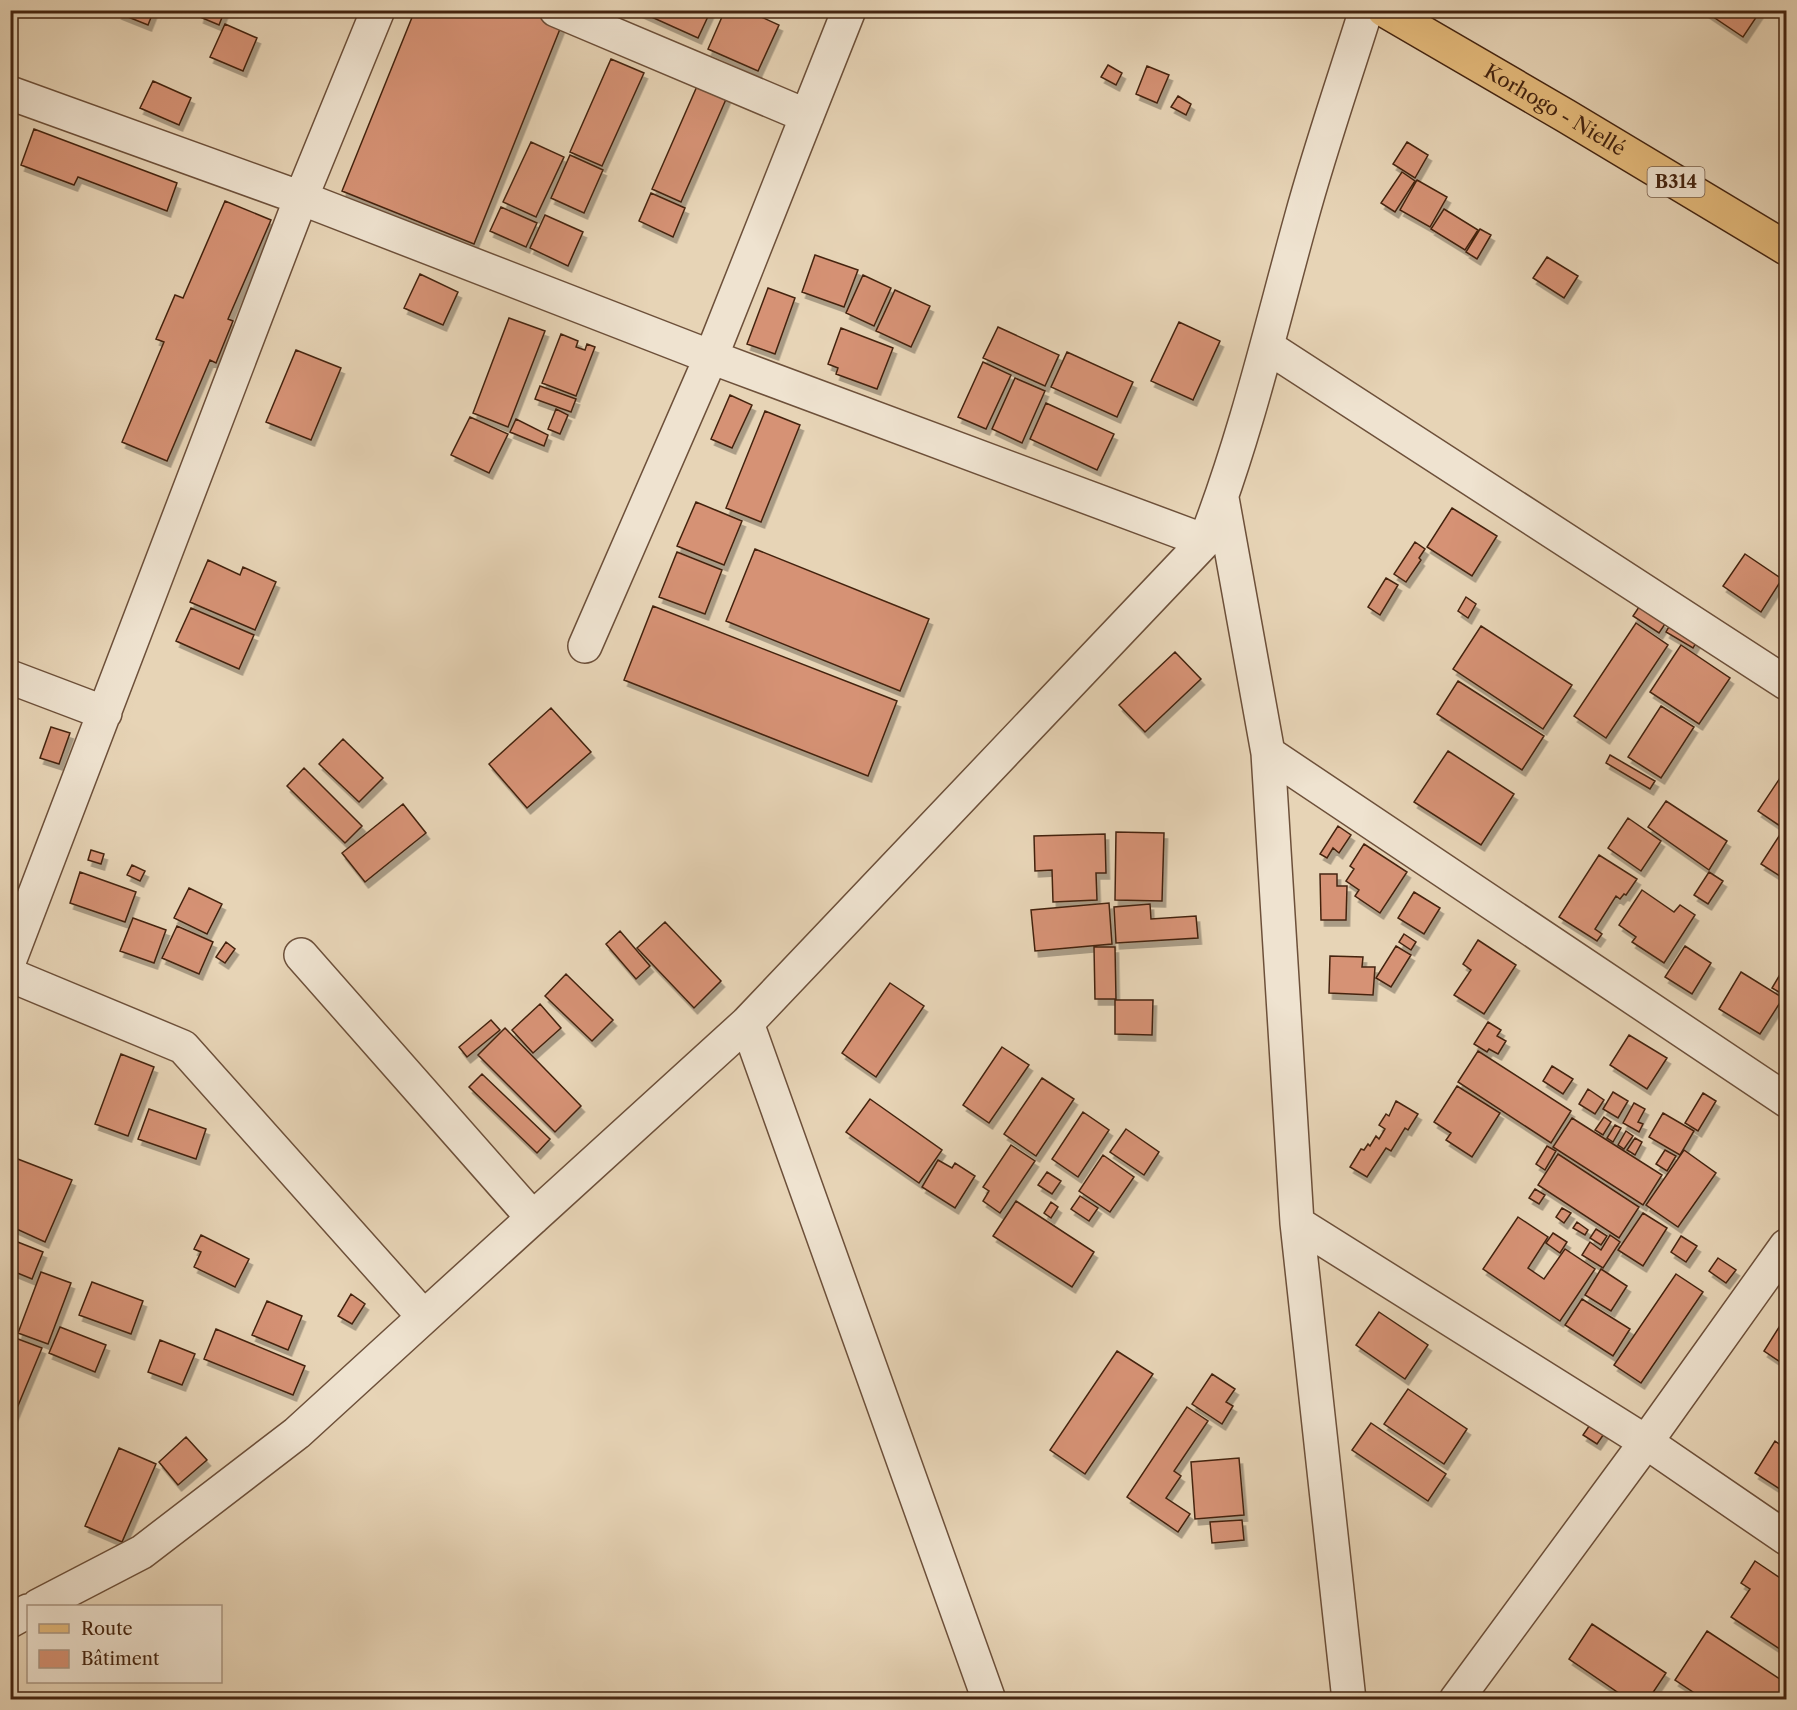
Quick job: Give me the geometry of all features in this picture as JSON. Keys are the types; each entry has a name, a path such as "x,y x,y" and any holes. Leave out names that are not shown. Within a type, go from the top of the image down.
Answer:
{"main road":[{"name":"Korhogo - Niellé","path":"1384,10 1786,248"}],"street":[{"path":"10,959 301,198 378,10"},
{"path":"556,10 807,116"},
{"path":"585,646 711,357 849,10"},
{"path":"40,1605 142,1552 297,1433 747,1023 1205,541 1222,498 1268,347 1302,217 1366,10"},
{"path":"10,93 301,198 711,357 1205,541"},
{"path":"1268,347 1786,683"},
{"path":"1222,498 1268,753 1297,1223 1349,1700"},
{"path":"10,677 105,713"},
{"path":"1268,753 1786,1100"},
{"path":"301,955 533,1218"},
{"path":"10,975 183,1047 424,1317"},
{"path":"747,1023 989,1700"},
{"path":"1297,1223 1646,1442 1786,1538"},
{"path":"1456,1700 1646,1442 1786,1246"},
{"path":"10,1621 27,1612"}],"building":[{"path":"119,10 154,10 148,25 118,13"},
{"path":"202,10 225,10 219,25 200,17"},
{"path":"415,10 542,10 564,19 474,244 342,191"},
{"path":"636,10 711,10 698,38"},
{"path":"725,10 746,10 779,25 758,71 708,49"},
{"path":"1703,10 1761,10 1743,37"},
{"path":"225,24 257,38 243,71 210,57"},
{"path":"611,59 644,73 602,166 570,152"},
{"path":"1108,65 1122,73 1116,85 1101,77"},
{"path":"1147,66 1169,75 1157,103 1136,94"},
{"path":"153,81 191,98 179,125 140,108"},
{"path":"698,84 727,97 681,202 652,189"},
{"path":"1178,96 1191,104 1186,115 1171,107"},
{"path":"34,129 177,183 167,211 78,177 74,185 21,165"},
{"path":"531,142 564,157 536,217 503,202"},
{"path":"1407,142 1428,155 1415,178 1393,164"},
{"path":"570,155 603,170 584,213 551,198"},
{"path":"1402,172 1415,181 1395,212 1381,203"},
{"path":"1417,180 1447,197 1430,227 1400,210"},
{"path":"651,193 685,208 673,237 639,221"},
{"path":"225,201 271,220 228,319 233,321 216,363 210,360 167,461 122,442 164,342 156,339 175,295 183,298"},
{"path":"501,207 537,223 526,247 490,231"},
{"path":"1444,209 1478,230 1465,250 1431,229"},
{"path":"545,215 583,232 568,266 530,248"},
{"path":"1480,229 1491,235 1477,259 1466,252"},
{"path":"815,255 858,270 844,307 802,292"},
{"path":"1547,257 1578,276 1564,298 1533,278"},
{"path":"420,274 458,292 443,325 404,308"},
{"path":"863,275 891,288 874,326 846,313"},
{"path":"768,288 795,298 775,354 747,344"},
{"path":"895,290 930,306 911,347 876,331"},
{"path":"509,318 545,331 508,427 473,413"},
{"path":"1179,322 1220,341 1193,400 1151,381"},
{"path":"998,327 1059,355 1045,386 983,358"},
{"path":"841,328 893,348 877,389 836,374 838,368 828,364"},
{"path":"561,334 578,341 576,347 585,350 587,344 595,347 576,396 542,383"},
{"path":"296,350 341,368 311,440 266,422"},
{"path":"1067,352 1133,382 1117,417 1051,387"},
{"path":"983,362 1011,375 986,429 958,417"},
{"path":"1015,378 1045,391 1022,443 992,429"},
{"path":"540,386 576,399 571,412 535,399"},
{"path":"730,395 752,405 732,448 711,439"},
{"path":"1046,403 1114,434 1097,470 1030,439"},
{"path":"556,409 568,415 560,434 548,429"},
{"path":"765,411 800,425 761,522 726,508"},
{"path":"470,417 508,434 489,473 451,455"},
{"path":"516,419 548,435 544,446 510,432"},
{"path":"696,502 742,521 724,565 677,546"},
{"path":"1452,508 1497,536 1472,576 1427,547"},
{"path":"1415,542 1425,549 1419,558 1421,560 1406,582 1394,574"},
{"path":"755,549 929,619 900,691 726,621"},
{"path":"677,552 722,570 705,614 659,597"},
{"path":"1745,554 1782,579 1761,612 1723,586"},
{"path":"208,560 240,575 243,567 276,582 255,630 190,602"},
{"path":"1386,578 1398,585 1380,615 1368,607"},
{"path":"1466,597 1476,604 1468,618 1458,611"},
{"path":"653,606 897,701 868,776 624,680"},
{"path":"1639,607 1665,624 1659,633 1633,616"},
{"path":"191,608 254,635 239,669 176,641"},
{"path":"1636,623 1668,645 1606,738 1574,716"},
{"path":"1670,625 1697,641 1693,648 1666,632"},
{"path":"1481,626 1572,685 1543,729 1453,669"},
{"path":"1681,645 1730,678 1699,724 1650,692"},
{"path":"1175,652 1201,679 1145,732 1119,705"},
{"path":"1458,681 1544,736 1522,770 1437,714"},
{"path":"1661,706 1694,727 1661,778 1628,757"},
{"path":"551,708 591,752 527,808 489,764"},
{"path":"51,727 70,733 59,764 40,758"},
{"path":"343,739 383,778 359,802 319,764"},
{"path":"1448,751 1514,794 1481,845 1414,802"},
{"path":"1610,755 1655,781 1650,789 1606,763"},
{"path":"304,768 362,826 345,843 287,786"},
{"path":"1786,769 1786,817 1780,826 1758,811"},
{"path":"1666,801 1727,841 1709,870 1648,827"},
{"path":"403,804 426,833 365,882 342,853"},
{"path":"1628,818 1661,841 1641,871 1608,848"},
{"path":"1338,826 1351,835 1339,853 1333,848 1327,858 1320,854"},
{"path":"1116,832 1164,833 1162,901 1115,900"},
{"path":"1781,833 1786,837 1786,880 1761,864"},
{"path":"1105,834 1106,873 1096,873 1097,900 1053,902 1052,870 1035,871 1034,836"},
{"path":"1364,844 1407,872 1380,913 1355,896 1359,890 1346,881 1354,869 1350,866"},
{"path":"91,850 104,854 101,864 88,860"},
{"path":"1599,855 1637,879 1626,895 1624,894 1620,899 1616,896 1595,929 1602,934 1597,941 1559,917"},
{"path":"132,865 145,871 140,881 127,875"},
{"path":"80,872 136,892 125,922 70,903"},
{"path":"1709,872 1723,881 1708,904 1694,895"},
{"path":"1320,874 1337,874 1337,886 1347,886 1346,920 1321,920"},
{"path":"189,888 222,904 207,934 174,918"},
{"path":"1642,890 1674,912 1680,905 1695,915 1664,963 1632,942 1636,937 1619,925"},
{"path":"1414,892 1440,908 1424,934 1398,918"},
{"path":"1109,903 1112,944 1035,951 1031,910"},
{"path":"1150,904 1151,919 1196,916 1198,938 1116,943 1114,907"},
{"path":"133,918 166,930 154,963 120,951"},
{"path":"665,922 721,981 694,1008 637,948"},
{"path":"177,926 213,942 199,974 162,958"},
{"path":"620,931 650,966 636,979 606,944"},
{"path":"1404,934 1416,942 1411,950 1399,942"},
{"path":"1478,940 1516,965 1484,1014 1454,995 1471,970 1463,964"},
{"path":"226,942 235,949 225,963 216,957"},
{"path":"1396,946 1411,955 1391,987 1376,978"},
{"path":"1685,946 1711,963 1692,994 1665,977"},
{"path":"1094,947 1115,947 1116,999 1095,999"},
{"path":"1330,956 1363,957 1362,967 1375,967 1373,995 1329,993"},
{"path":"1785,966 1786,990 1784,995 1772,988"},
{"path":"1741,972 1783,998 1760,1034 1719,1009"},
{"path":"566,974 613,1020 592,1041 545,996"},
{"path":"890,983 924,1006 876,1077 842,1053"},
{"path":"1115,1000 1153,1000 1152,1035 1115,1034"},
{"path":"540,1004 561,1028 533,1053 512,1030"},
{"path":"491,1020 500,1030 467,1057 459,1047"},
{"path":"1488,1022 1501,1030 1497,1036 1506,1041 1498,1054 1489,1049 1487,1052 1474,1044"},
{"path":"505,1028 581,1106 555,1132 478,1055"},
{"path":"1629,1035 1667,1058 1647,1089 1610,1065"},
{"path":"1002,1047 1029,1065 989,1123 963,1105"},
{"path":"1478,1051 1571,1111 1551,1143 1458,1082"},
{"path":"121,1054 154,1067 128,1136 95,1124"},
{"path":"1552,1066 1573,1079 1563,1094 1543,1081"},
{"path":"482,1074 550,1139 537,1153 469,1087"},
{"path":"1042,1078 1074,1099 1036,1156 1004,1134"},
{"path":"1457,1086 1500,1113 1472,1157 1446,1140 1451,1133 1434,1122"},
{"path":"1588,1089 1604,1100 1595,1114 1579,1104"},
{"path":"1613,1092 1628,1101 1618,1118 1603,1109"},
{"path":"1703,1093 1716,1101 1698,1131 1685,1123"},
{"path":"870,1099 942,1150 919,1183 846,1132"},
{"path":"1396,1101 1418,1114 1408,1130 1405,1128 1391,1151 1386,1148 1367,1177 1350,1167 1361,1149 1364,1150 1368,1144 1370,1146 1376,1136 1379,1139 1385,1129 1379,1125 1386,1114 1389,1116"},
{"path":"1634,1103 1645,1109 1638,1122 1643,1124 1639,1132 1623,1123"},
{"path":"149,1109 206,1129 196,1159 138,1139"},
{"path":"1083,1112 1109,1130 1078,1177 1052,1159"},
{"path":"1663,1113 1694,1131 1680,1155 1649,1137"},
{"path":"1604,1117 1611,1122 1603,1135 1595,1130"},
{"path":"1572,1118 1662,1175 1643,1205 1553,1147"},
{"path":"1615,1125 1621,1128 1613,1142 1607,1138"},
{"path":"1126,1129 1159,1152 1144,1175 1110,1152"},
{"path":"1626,1131 1633,1136 1624,1149 1618,1145"},
{"path":"1635,1138 1642,1142 1635,1155 1627,1150"},
{"path":"1011,1145 1035,1161 1000,1213 983,1201 989,1191 983,1187"},
{"path":"1547,1146 1556,1151 1545,1170 1536,1164"},
{"path":"1665,1150 1676,1156 1667,1171 1656,1164"},
{"path":"1684,1150 1716,1173 1678,1227 1646,1205"},
{"path":"1558,1154 1639,1207 1619,1238 1538,1185"},
{"path":"1103,1155 1134,1177 1110,1212 1079,1191"},
{"path":"10,1156 72,1180 45,1242 10,1226"},
{"path":"938,1160 952,1168 955,1163 975,1176 955,1208 922,1187"},
{"path":"1047,1172 1061,1181 1052,1194 1038,1185"},
{"path":"1535,1189 1545,1195 1539,1204 1529,1198"},
{"path":"1080,1196 1098,1208 1089,1221 1071,1209"},
{"path":"1016,1201 1094,1252 1072,1287 993,1236"},
{"path":"1051,1202 1058,1207 1051,1218 1044,1213"},
{"path":"1562,1208 1571,1213 1564,1223 1556,1217"},
{"path":"1643,1213 1667,1228 1643,1266 1618,1250"},
{"path":"1518,1217 1548,1237 1528,1268 1544,1279 1565,1249 1595,1269 1560,1321 1483,1269"},
{"path":"1577,1222 1588,1230 1585,1235 1573,1228"},
{"path":"1596,1229 1607,1236 1601,1245 1590,1238"},
{"path":"1553,1233 1567,1242 1560,1253 1546,1243"},
{"path":"201,1235 249,1259 235,1287 194,1267 201,1252 194,1249"},
{"path":"1610,1235 1620,1242 1603,1268 1582,1255 1590,1242 1601,1250"},
{"path":"1681,1236 1697,1246 1686,1262 1671,1252"},
{"path":"10,1239 43,1252 32,1279 10,1270"},
{"path":"1718,1258 1736,1270 1726,1283 1709,1271"},
{"path":"1601,1269 1627,1286 1611,1311 1585,1295"},
{"path":"41,1272 71,1283 48,1344 18,1333"},
{"path":"1676,1274 1703,1292 1641,1383 1614,1365"},
{"path":"92,1282 143,1301 131,1334 79,1315"},
{"path":"351,1294 365,1304 352,1324 338,1316"},
{"path":"1582,1299 1630,1329 1613,1356 1565,1325"},
{"path":"267,1301 302,1316 288,1350 252,1335"},
{"path":"1379,1312 1428,1345 1405,1379 1356,1345"},
{"path":"1786,1316 1786,1366 1764,1351"},
{"path":"60,1327 106,1345 95,1372 49,1353"},
{"path":"216,1329 305,1366 293,1395 204,1359"},
{"path":"10,1336 42,1348 10,1425"},
{"path":"160,1340 195,1354 182,1385 148,1372"},
{"path":"1117,1351 1153,1374 1085,1474 1050,1450"},
{"path":"1212,1374 1235,1389 1226,1402 1233,1406 1222,1424 1192,1404"},
{"path":"1408,1389 1467,1429 1444,1464 1384,1424"},
{"path":"1187,1407 1208,1421 1174,1471 1181,1476 1166,1498 1190,1514 1178,1532 1127,1497"},
{"path":"1594,1419 1608,1428 1597,1444 1583,1435"},
{"path":"1371,1423 1446,1474 1428,1501 1352,1450"},
{"path":"186,1437 207,1460 178,1485 159,1462"},
{"path":"1775,1441 1786,1449 1786,1493 1755,1473"},
{"path":"119,1448 156,1464 122,1542 85,1526"},
{"path":"1239,1458 1244,1515 1195,1519 1191,1462"},
{"path":"1242,1520 1244,1540 1212,1543 1210,1522"},
{"path":"1755,1561 1786,1582 1786,1653 1731,1617 1750,1589 1741,1583"},
{"path":"1592,1624 1666,1673 1648,1700 1629,1700 1569,1659"},
{"path":"1707,1631 1786,1683 1786,1700 1705,1700 1675,1680"}]}
